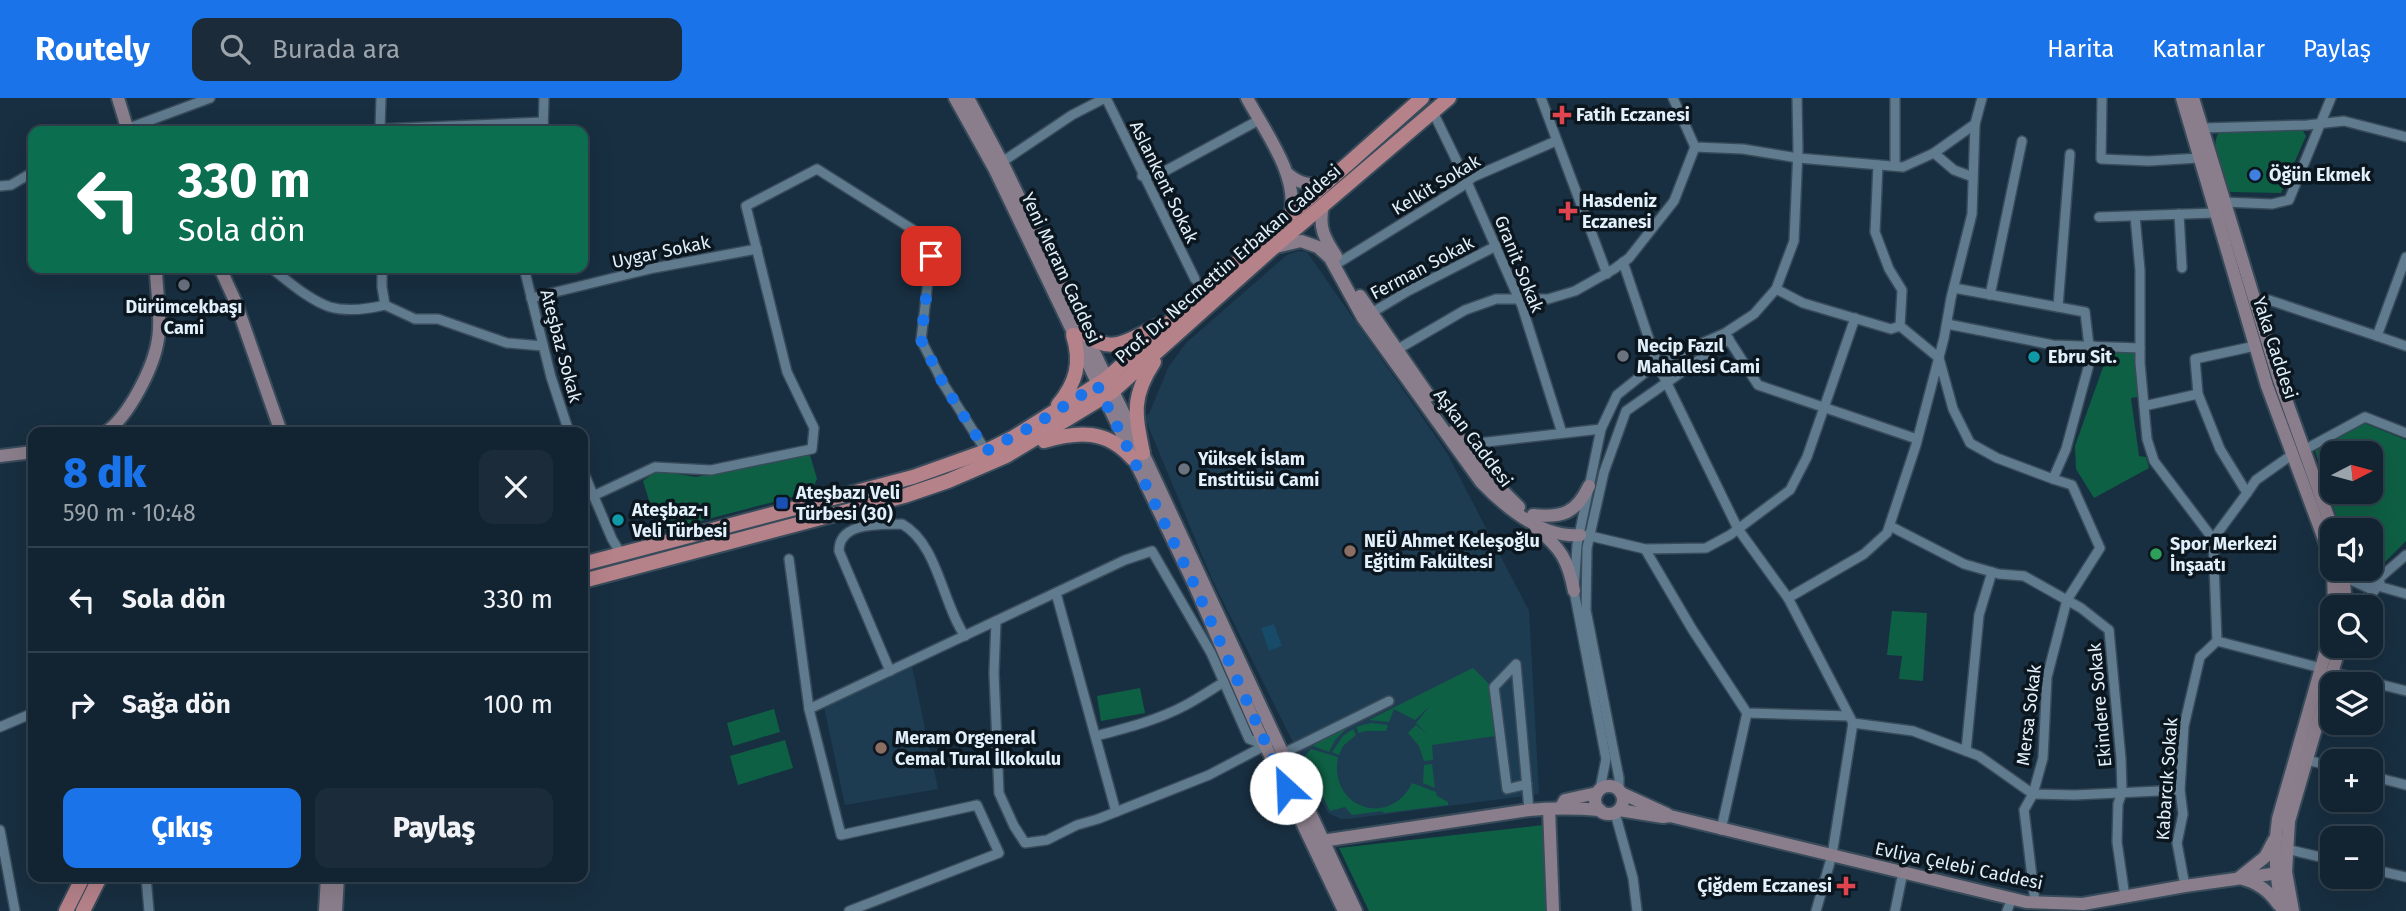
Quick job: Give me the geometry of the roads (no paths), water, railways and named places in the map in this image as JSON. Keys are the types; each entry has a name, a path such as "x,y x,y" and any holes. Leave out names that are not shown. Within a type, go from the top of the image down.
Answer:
{"main road":[{"name":"Prof. Dr. Necmettin Erbakan Caddesi","path":"588,563 913,477 986,451 1105,388 1171,321 1422,98"},
{"name":"Prof. Dr. Necmettin Erbakan Caddesi","path":"588,580 904,496 947,481 1026,446 1161,348 1449,98"},
{"path":"1050,415 1075,378 1078,334 1100,345 1116,345 1171,321"},
{"path":"1138,456 1136,401 1141,383 1161,348"},
{"path":"1026,446 1070,434 1085,433 1111,441 1138,456"},
{"path":"66,911 80,882"},
{"path":"83,911 98,882"}],"street":[{"path":"118,98 125,126"},
{"path":"136,126 210,98"},
{"path":"380,126 382,98"},
{"path":"543,126 544,98"},
{"name":"Yeni Meram Caddesi","path":"955,98 994,168 1105,388 1317,841 1356,911"},
{"name":"Yeni Meram Caddesi","path":"968,98 1002,162 1078,334"},
{"path":"1002,162 1072,115 1105,98"},
{"name":"Aslankent Sokak","path":"1105,98 1195,279"},
{"path":"1247,98 1288,174 1293,197 1290,216"},
{"path":"1541,98 1607,274"},
{"path":"1393,352 1465,310 1496,299 1548,299 1575,291 1623,262 1674,201 1695,147 1673,98"},
{"path":"1574,591 1585,535 1626,411 1727,336 1776,289 1794,242 1798,158 1797,98"},
{"path":"1895,98 1895,166"},
{"path":"1788,598 1864,554 1887,533 1890,526 1939,358 1972,214 1975,124 1982,98"},
{"path":"2102,98 2101,159 2149,161 2200,158"},
{"name":"Yaka Caddesi","path":"2182,98 2255,346 2328,518"},
{"name":"Yaka Caddesi","path":"2193,98 2333,570 2334,595"},
{"path":"2223,202 2272,204 2289,200 2332,98"},
{"name":"Granit Sokak","path":"1433,112 1519,300 1562,433"},
{"path":"1142,176 1167,170 1259,120"},
{"path":"2202,128 2307,125 2344,121 2406,137"},
{"path":"1695,147 1743,149 1798,158 1903,167 1934,153 1975,124"},
{"name":"Kelkit Sokak","path":"1337,263 1473,177 1556,141"},
{"path":"1990,295 2022,141"},
{"path":"1934,153 1954,170 1973,177"},
{"path":"2058,307 2070,155"},
{"path":"1878,165 1875,232 1889,269 1902,290 1900,326"},
{"path":"593,496 655,467 711,470 812,449 814,428 786,372 746,206 817,169 912,229 931,256 921,340 944,385 986,451"},
{"path":"1288,174 1308,185 1328,182"},
{"path":"0,186 11,185 28,175"},
{"name":"Aşkan Caddesi","path":"1323,206 1320,216 1321,232 1366,316 1460,446 1530,518 1570,528 1585,535"},
{"path":"2099,217 2215,213"},
{"path":"2179,214 2182,268"},
{"path":"2135,216 2140,270 2140,348 2147,439 2154,461 2213,539 2217,641 2406,691"},
{"name":"Aşkan Caddesi","path":"1273,248 1293,242 1309,243 1337,263"},
{"name":"Ferman Sokak","path":"1366,316 1496,246"},
{"name":"Uygar Sokak","path":"531,298 654,268 757,248"},
{"path":"2377,335 2406,257"},
{"path":"1623,262 1657,363 1738,529 1788,598 1851,719 1832,855 1816,911"},
{"path":"112,427 129,410 153,358 159,325 156,273"},
{"path":"222,273 236,303 279,427"},
{"path":"278,273 330,307 364,309 385,305 415,319 438,319 507,343 543,346"},
{"path":"382,273 385,305"},
{"name":"Ateşbaz Sokak","path":"525,273 543,346 567,427"},
{"path":"1900,326 1939,358 1954,409 1970,443 1997,457 2053,479 2066,449 2091,346 2085,312 1954,288"},
{"path":"1776,289 1803,303 1891,329 1900,326"},
{"path":"2254,304 2269,300 2406,346"},
{"path":"1585,535 1646,549 1706,548 1738,529 1790,490 1807,457 1855,318"},
{"path":"1947,324 2053,345 2140,348"},
{"path":"1317,841 1529,810 1555,808 1600,810 1606,813 1617,811 1623,802 1586,610 1585,535 1589,486 1601,429 1617,395 1657,363 1727,336"},
{"path":"1727,336 1758,385 1917,439"},
{"path":"2247,493 2220,449 2199,394 2195,359 2255,346"},
{"path":"2144,406 2199,394"},
{"path":"2213,539 2256,480 2298,452 2365,416 2406,432"},
{"path":"1460,446 1601,429"},
{"path":"0,456 28,453"},
{"name":"Mersa Sokak","path":"2035,902 2024,810 2033,794 2043,758 2047,677 2067,600 2100,548 2072,485 2053,479"},
{"path":"588,484 621,554"},
{"path":"1530,518 1569,512 1581,503 1589,486"},
{"path":"1530,518 1561,552 1569,566 1606,759 1596,804 1600,810"},
{"path":"890,671 839,551 843,535 850,530 902,524 909,528 920,539 956,624 965,636"},
{"name":"Ekindere Sokak","path":"1890,526 1964,564 1992,572 2024,576 2081,608 2109,630 2121,759 2122,792 2118,804 2118,842 2124,897"},
{"path":"1646,549 1692,629 1747,713 1721,830"},
{"path":"809,709 1125,560 1152,551 1211,653 1249,738 1270,742"},
{"path":"2383,576 2406,555"},
{"path":"789,559 809,709 841,835 977,805 999,853 849,911"},
{"path":"1966,751 1979,615 1992,572"},
{"path":"2371,595 2388,572"},
{"path":"2356,581 2368,588 2377,581"},
{"path":"2378,586 2406,594"},
{"path":"1056,593 1116,812"},
{"path":"996,621 994,673 999,793 1025,843 1047,840 1077,825 1209,775 1270,742"},
{"name":"Kabarcık Sokak","path":"2185,886 2178,843 2183,814 2180,790 2184,726 2200,657 2217,641"},
{"path":"2282,911 2281,873 2289,821 2306,760 2329,658"},
{"path":"2239,878 2265,857 2274,840 2278,819 2327,670 2334,658"},
{"path":"1527,784 1507,789 1494,687 1516,664 1527,784 1529,810"},
{"path":"1096,736 1142,724 1185,706 1224,682"},
{"path":"1282,754 1389,701"},
{"path":"1747,713 1851,719 1913,731 1979,756 2033,794 2075,795 2180,790"},
{"path":"0,727 28,715"},
{"name":"Yeni Meram Caddesi","path":"1270,742 1282,754 1344,911"},
{"path":"2306,760 2320,763"},
{"path":"2383,779 2406,785"},
{"path":"1555,808 1565,800 1610,786 1620,792"},
{"name":"Evliya Çelebi Caddesi","path":"1620,792 1670,816 1903,872 2010,905 2035,902 2101,906 2124,897 2281,873"},
{"path":"1553,911 1555,808"},
{"path":"1617,811 1633,878 1637,911"},
{"name":"Evliya Çelebi Caddesi","path":"1617,811 1670,816"},
{"path":"0,830 15,911"},
{"path":"2274,840 2292,911"},
{"path":"2286,849 2320,857"},
{"path":"1895,911 1903,872"},
{"path":"2383,872 2406,877"},
{"path":"2239,878 2252,881 2270,892 2282,911"},
{"path":"146,882 149,911"},
{"path":"325,911 327,882"},
{"path":"336,911 338,882"}],"place":[{"name":"Fatih Eczanesi","path":"1562,115"},
{"name":"Öğün Ekmek","path":"2255,175"},
{"name":"Hasdeniz Eczanesi","path":"1568,211"},
{"name":"Dürümcekbaşı Cami","path":"184,285"},
{"name":"Necip Fazıl Mahallesi Cami","path":"1623,356"},
{"name":"Ebru Sit.","path":"2034,357"},
{"name":"Yüksek İslam Enstitüsü Cami","path":"1184,469"},
{"name":"Ateşbazı Veli Türbesi (30)","path":"782,503"},
{"name":"Ateşbaz-ı Veli Türbesi","path":"618,520"},
{"name":"NEÜ Ahmet Keleşoğlu Eğitim Fakültesi","path":"1350,551"},
{"name":"Spor Merkezi İnşaatı","path":"2156,554"},
{"name":"Meram Orgeneral Cemal Tural İlkokulu","path":"881,748"},
{"name":"Çiğdem Eczanesi","path":"1846,886"}]}
